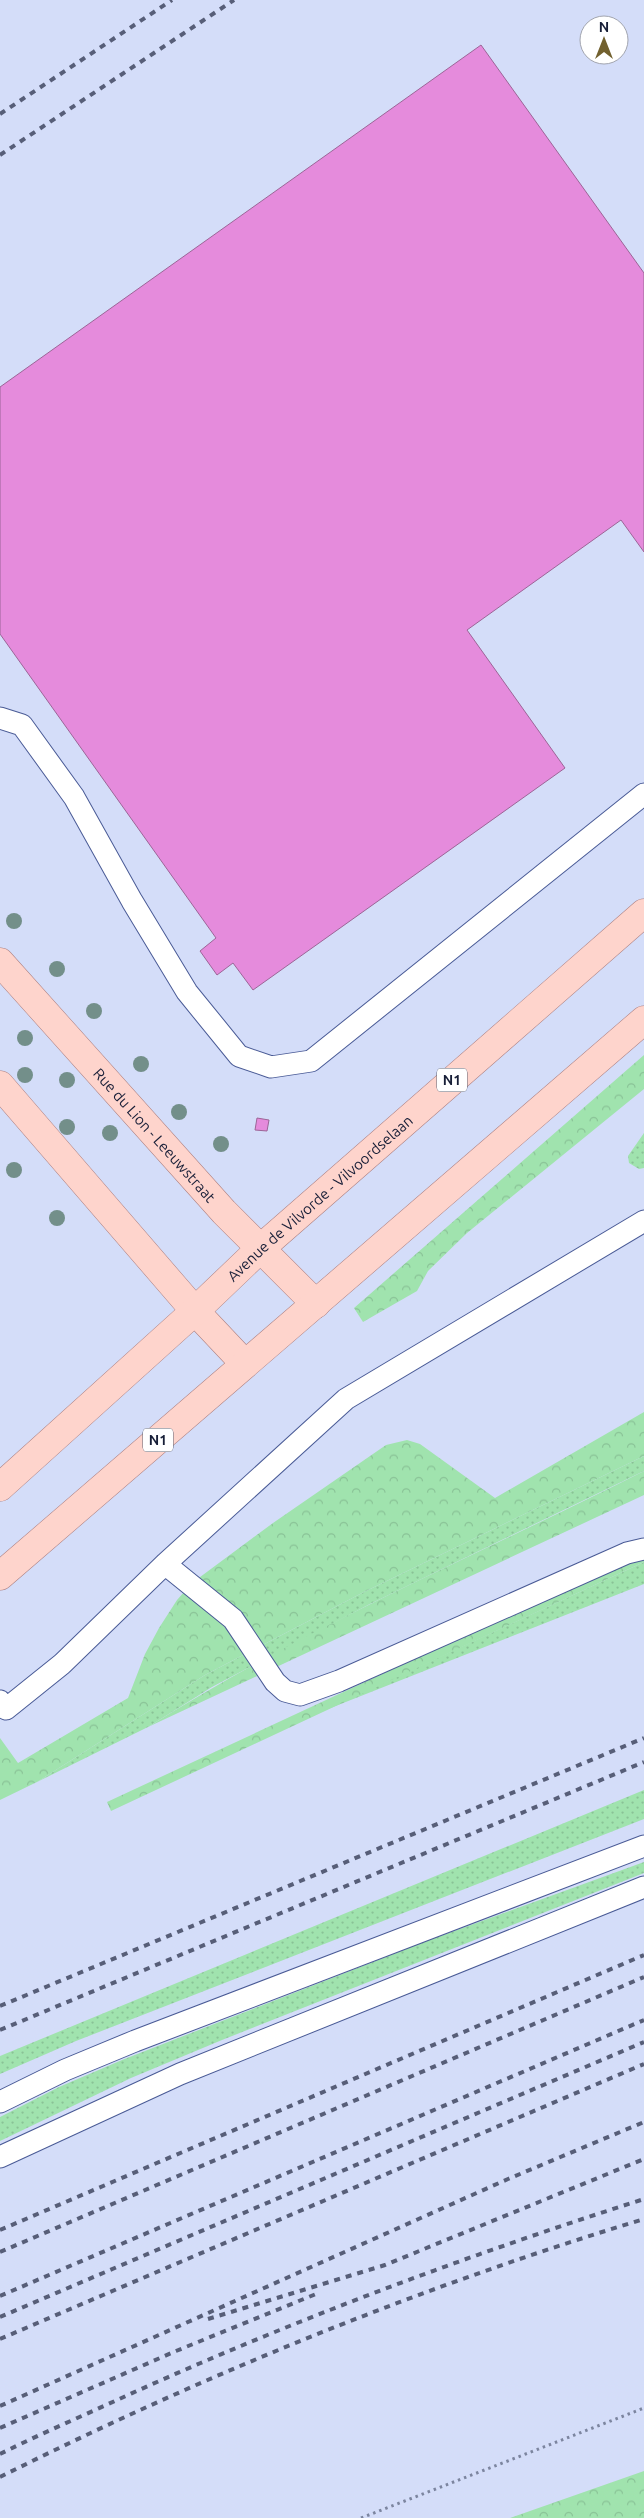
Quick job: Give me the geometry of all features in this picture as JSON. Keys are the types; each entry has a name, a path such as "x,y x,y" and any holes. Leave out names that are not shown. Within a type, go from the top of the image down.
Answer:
{"main road":[{"name":"Avenue de Vilvorde - Vilvoordselaan","path":"0,1487 195,1311 261,1248 644,913"},
{"name":"Rue du Lion - Leeuwstraat","path":"0,962 224,1212 316,1304"},
{"name":"N1","path":"0,1576 644,1020"},
{"path":"0,1085 195,1311 245,1364"}],"lane":[{"path":"0,718 22,725 74,797 132,901 187,992 239,1056 271,1067 310,1061 644,794"},
{"path":"0,1701 6,1709 62,1664 165,1564 346,1399 644,1221"},
{"path":"165,1564 233,1619 275,1682 285,1691 300,1695 339,1681 628,1553 644,1549"},
{"path":"0,2102 65,2070 136,2041 644,1846"},
{"path":"0,2157 180,2074 644,1887"}],"path":[{"path":"361,2518 644,2408"}],"green space":[{"path":"644,1055 644,1089 467,1233 428,1271 417,1291 363,1322 354,1308"},
{"path":"644,1133 644,1168 639,1169 629,1163 628,1156"},
{"path":"644,1412 644,1456 362,1593 205,1675 37,1782 0,1800 0,1738 18,1763 128,1698 145,1654 159,1628 177,1600 192,1583 273,1523 386,1445 407,1440 420,1444 495,1498"},
{"path":"644,1456 644,1471 368,1605 212,1687 148,1727 37,1782 205,1675 362,1593"},
{"path":"644,1471 644,1495 148,1727 268,1657 330,1624"},
{"path":"644,1552 644,1562 111,1811 107,1802"},
{"path":"644,1562 644,1584 323,1711"},
{"path":"644,1790 644,1819 76,2041 0,2074 0,2056"},
{"path":"644,1862 644,1873 222,2040 131,2078 0,2141 0,2117 59,2087 122,2060 424,1942"},
{"path":"644,2471 644,2518 510,2518"}],"building":[{"path":"481,45 644,273 644,552 621,520 467,630 565,768 253,990 233,963 217,975 200,951 216,938 0,634 0,387"},
{"path":"257,1118 269,1120 267,1131 255,1130"}],"railway":[{"path":"0,114 172,0"},
{"path":"0,155 234,0"},
{"path":"0,2006 644,1738"},
{"path":"0,2030 644,1762"},
{"path":"0,2230 644,1955"},
{"path":"0,2252 644,1977"},
{"path":"0,2296 644,2020"},
{"path":"0,2317 644,2042"},
{"path":"0,2339 644,2064"},
{"path":"0,2406 508,2179 644,2122"},
{"path":"208,2319 385,2265 644,2159"},
{"path":"0,2454 181,2371 312,2317 510,2243 644,2199"},
{"path":"0,2477 156,2403 316,2334 479,2273 644,2219"},
{"path":"0,2428 176,2351 316,2294"}]}
